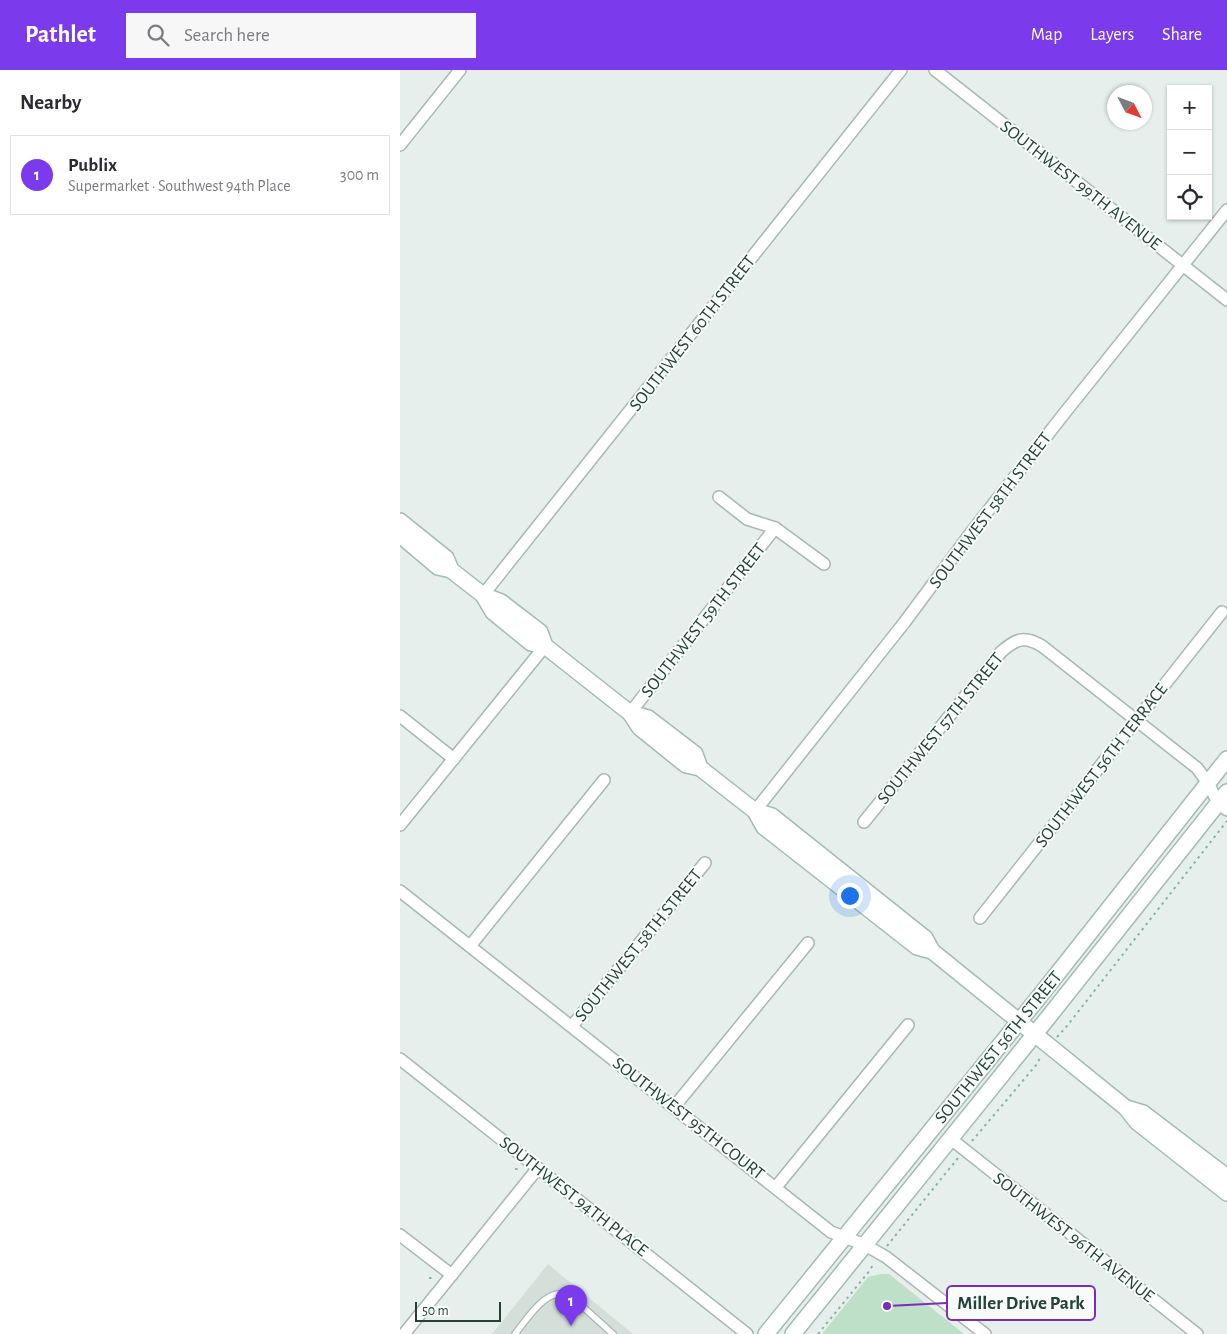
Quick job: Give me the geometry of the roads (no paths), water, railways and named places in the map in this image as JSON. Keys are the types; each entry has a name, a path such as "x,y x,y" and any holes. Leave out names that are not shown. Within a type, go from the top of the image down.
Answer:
{"main road":[{"path":"400,521 446,558 452,570 483,595 501,602 540,632 545,646 630,713 648,718 695,754 700,768 755,811 772,816 925,938 932,951 1126,1108 1137,1122 1227,1192"},
{"path":"400,535 438,567 452,570"},
{"name":"SOUTHWEST 56TH STREET","path":"766,1334 1019,1021 1227,759"},
{"name":"SOUTHWEST 56TH STREET","path":"793,1334 1224,801"},
{"path":"1126,1108 1144,1113 1227,1177"}],"street":[{"path":"400,145 460,70"},
{"name":"SOUTHWEST 60TH STREET","path":"483,595 901,70"},
{"name":"SOUTHWEST 99TH AVENUE","path":"935,70 1227,300"},
{"name":"SOUTHWEST 58TH STREET","path":"755,811 910,615 1046,437 1227,210"},
{"path":"719,497 747,520 776,528 824,564"},
{"name":"SOUTHWEST 59TH STREET","path":"630,713 776,528"},
{"name":"SOUTHWEST 56TH TERRACE","path":"980,918 1222,612"},
{"name":"SOUTHWEST 57TH STREET","path":"864,822 1001,652 1021,639 1029,639 1042,646 1136,720"},
{"path":"400,825 545,646"},
{"path":"400,716 454,759"},
{"path":"1136,720 1197,768 1224,801"},
{"path":"470,946 604,780"},
{"name":"SOUTHWEST 58TH STREET","path":"572,1026 705,863"},
{"name":"SOUTHWEST 95TH COURT","path":"400,890 831,1232 865,1245 886,1257 985,1334"},
{"path":"674,1107 808,943"},
{"path":"776,1187 908,1025"},
{"name":"SOUTHWEST 94TH PLACE","path":"400,1059 747,1334"},
{"name":"SOUTHWEST 96TH AVENUE","path":"951,1139 1197,1334"},
{"path":"404,1334 538,1168"},
{"path":"400,1235 452,1276"}],"lane":[{"path":"516,1334 544,1300 558,1294 567,1294 572,1297 613,1334"}],"place":[{"name":"Miller Drive Park","path":"887,1306"},
{"name":"Publix","path":"571,1326"}]}
